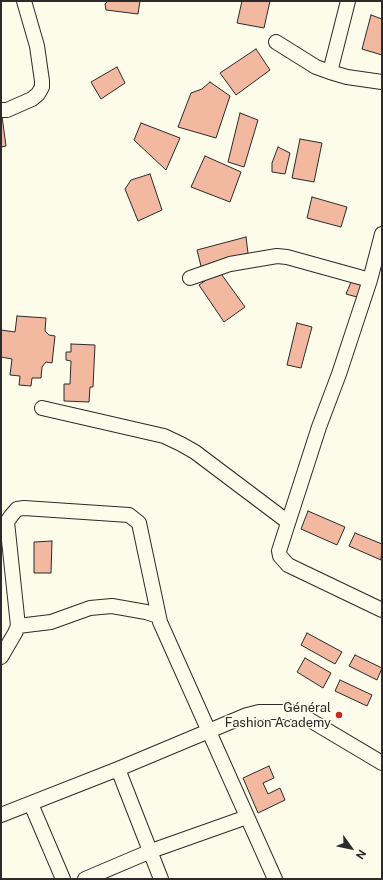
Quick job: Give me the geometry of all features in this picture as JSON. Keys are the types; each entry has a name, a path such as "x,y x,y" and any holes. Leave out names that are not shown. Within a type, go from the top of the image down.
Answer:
{"street":[{"path":"1,110 7,110 32,99 38,94 42,87 37,46 24,1"},
{"path":"330,72 348,1"},
{"path":"276,42 316,67 347,77 382,82"},
{"path":"382,234 370,280 339,374 319,427 279,551 283,561 288,565 382,610"},
{"path":"190,278 230,264 277,256 287,256 370,280"},
{"path":"42,408 164,436 176,441 195,452 288,522"},
{"path":"1,657 16,633 18,626 6,516 17,509 24,508 129,515 139,523 158,616 246,817 275,879"},
{"path":"18,626 51,622 90,608 112,606 146,612 158,616"},
{"path":"1,815 118,769 247,715 259,712 298,713 382,763"},
{"path":"118,769 161,879"},
{"path":"31,804 63,879"},
{"path":"85,879 150,851 246,817"}],"building":[{"path":"108,1 140,1 138,14 106,10 105,4"},
{"path":"242,1 270,1 264,28 237,23"},
{"path":"371,15 382,19 382,55 362,49"},
{"path":"256,49 270,70 236,95 220,73"},
{"path":"117,67 125,83 101,99 91,82"},
{"path":"210,82 230,96 216,138 178,127 191,93 202,89"},
{"path":"240,113 258,120 244,167 228,162"},
{"path":"1,116 6,146 1,147"},
{"path":"141,123 180,138 166,170 134,140"},
{"path":"300,139 322,143 314,182 292,178"},
{"path":"278,147 290,153 285,174 272,172 272,163"},
{"path":"205,156 241,172 230,202 191,187"},
{"path":"150,174 162,210 138,221 125,189 131,180"},
{"path":"312,197 347,207 341,227 307,218"},
{"path":"246,237 248,253 206,268 201,266 197,250"},
{"path":"219,271 245,307 224,322 199,285"},
{"path":"351,282 361,285 357,297 346,294"},
{"path":"17,316 46,318 45,331 49,335 55,336 52,363 46,362 42,367 41,378 32,378 31,386 19,385 20,376 10,375 12,359 1,357 1,330 15,332"},
{"path":"297,323 312,327 301,368 287,365"},
{"path":"71,344 95,345 93,387 90,387 89,402 64,401 64,384 70,384 71,361 66,360 66,352 71,352"},
{"path":"308,511 345,527 337,545 301,529"},
{"path":"355,533 382,544 381,560 349,546"},
{"path":"52,541 51,573 34,573 34,542"},
{"path":"307,633 342,652 335,664 301,645"},
{"path":"355,655 382,668 377,680 349,666"},
{"path":"305,658 331,673 323,688 297,672"},
{"path":"340,680 372,695 367,706 335,691"},
{"path":"269,766 274,778 263,783 268,794 280,788 285,800 258,813 243,778"}],"place":[{"name":"Général Fashion Academy","path":"339,715"}]}
